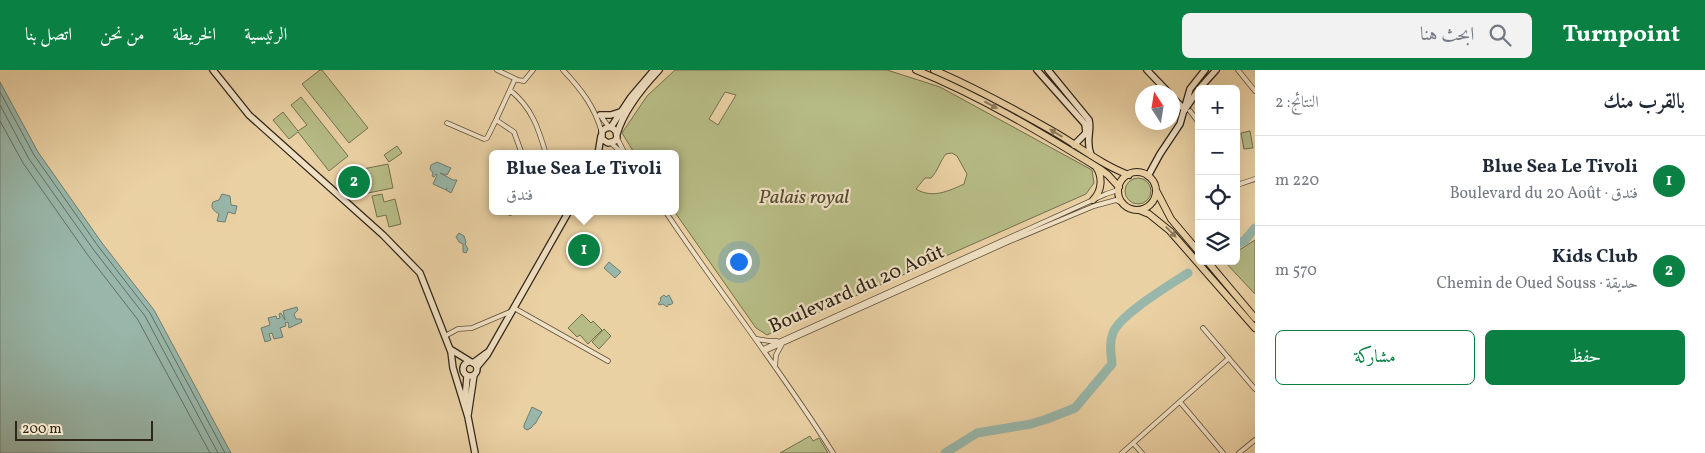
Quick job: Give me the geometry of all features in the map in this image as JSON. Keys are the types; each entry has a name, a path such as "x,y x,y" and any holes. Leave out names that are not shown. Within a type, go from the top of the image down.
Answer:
{"main road":[{"path":"916,70 967,88 1019,112 1111,167 1129,175"},
{"path":"934,70 967,88 1095,166 1108,176 1118,189 1122,203 1130,208 1149,214 1164,225 1197,260 1208,266 1255,318"},
{"path":"1093,200 1099,192 1101,183 1099,171 1095,166"},
{"path":"1118,189 1122,180 1129,175 1137,173 1148,176 1154,183 1170,219 1195,247"},
{"path":"1139,210 1149,206 1153,201 1156,190"},
{"path":"1208,266 1255,328"}],"street":[{"path":"213,70 249,114 416,267 425,283 451,351 455,375 468,417 476,453"},
{"path":"497,70 515,79 524,81 533,70"},
{"path":"563,70 576,84 593,108 610,127 616,130 622,150"},
{"path":"599,150 601,134 604,129 610,127 638,87 654,70"},
{"path":"603,150 617,136 620,124 632,104 659,70"},
{"path":"1037,70 1084,124 1086,133 1074,145"},
{"path":"1048,70 1090,120 1088,142 1091,155"},
{"path":"1148,70 1162,85"},
{"path":"1187,110 1186,99 1190,89 1205,70"},
{"path":"1203,85 1216,70"},
{"path":"1238,70 1255,91"},
{"path":"447,124 484,139 487,138 515,79"},
{"path":"510,90 524,103 534,118 545,150"},
{"path":"1148,176 1178,128 1195,96"},
{"path":"1180,104 1195,119"},
{"path":"593,108 604,141 619,150"},
{"path":"600,115 611,115 621,111"},
{"path":"496,120 514,132 521,150"},
{"path":"1240,184 1255,179"},
{"name":"Boulevard du 20 Août","path":"782,342 919,277 1118,189"},
{"name":"Boulevard du 20 Août","path":"668,215 697,259 764,350 1094,206 1116,200 1122,203"},
{"path":"462,369 465,364 473,364 485,360 567,215"},
{"path":"445,336 458,329 472,328 513,309"},
{"path":"513,309 608,361"},
{"path":"1203,328 1255,389"},
{"path":"756,338 782,342 776,355 775,367"},
{"path":"764,350 834,453"},
{"path":"451,351 473,364"},
{"path":"451,351 467,376 465,407"},
{"path":"1122,453 1229,358"},
{"path":"468,417 474,375 473,364"},
{"path":"467,376 474,375"},
{"path":"1180,402 1222,453"},
{"path":"1239,453 1255,440"},
{"path":"1133,443 1142,453"}],"green space":[{"path":"322,70 368,128 349,143 302,84"},
{"name":"Palais royal","path":"675,70 887,70 940,87 1092,170 1094,183 1086,194 767,335 756,328 677,215 679,215 679,150 633,150 622,133 647,96","holes":["725,92 736,95 718,125 709,119","952,153 957,156 967,174 964,184 934,194 916,189 925,178 931,178 946,154"]},
{"path":"301,97 348,156 329,171 298,132 289,139 273,120 283,112 298,131 307,125 291,105"},
{"path":"1250,131 1253,148 1244,149 1241,133"},
{"path":"397,146 402,153 389,162 384,155"},
{"path":"388,164 393,188 368,193 363,169"},
{"path":"1138,178 1147,182 1151,191 1147,200 1138,204 1129,200 1125,191 1129,182"},
{"path":"382,194 384,202 395,199 401,224 389,227 386,215 377,217 372,196"},
{"path":"1255,240 1255,294 1228,265 1240,265 1240,249"},
{"path":"582,314 602,330 588,344 580,335 577,337 568,328"},
{"path":"604,329 611,336 599,349 592,342"},
{"path":"810,436 813,441 819,438 828,453 780,453"}],"water":[{"path":"0,82 38,152 102,243 154,310 231,453 0,453"},
{"path":"437,162 451,168 447,175 440,173 453,180 457,180 451,193 433,184 437,175 432,176 433,173 430,169 431,165"},
{"path":"222,194 230,196 231,205 237,206 235,214 228,212 225,222 217,221 219,214 212,208 213,202 219,200"},
{"path":"459,233 464,236 468,249 466,253 463,252 463,244 456,237"},
{"path":"609,262 621,272 615,278 604,268"},
{"path":"664,295 666,297 669,295 673,303 667,307 663,304 658,304 661,300 660,298"},
{"path":"297,307 298,310 294,314 296,319 301,319 302,322 289,328 288,322 285,323 286,326 280,328 283,337 274,339 272,333 269,334 271,340 265,342 261,328 270,325 268,318 276,316 277,319 280,318 279,314 281,313 285,320 283,311"},
{"path":"532,407 542,412 535,424 527,430 524,428 524,425"}],"waterway":[{"path":"1240,243 1245,240 1255,228"},
{"path":"945,453 977,433 1031,424 1075,408 1112,364 1111,341 1117,326 1135,309 1188,273"}],"place":[{"name":"Kids Club","path":"354,182"},
{"name":"Blue Sea Le Tivoli","path":"584,250"}]}
